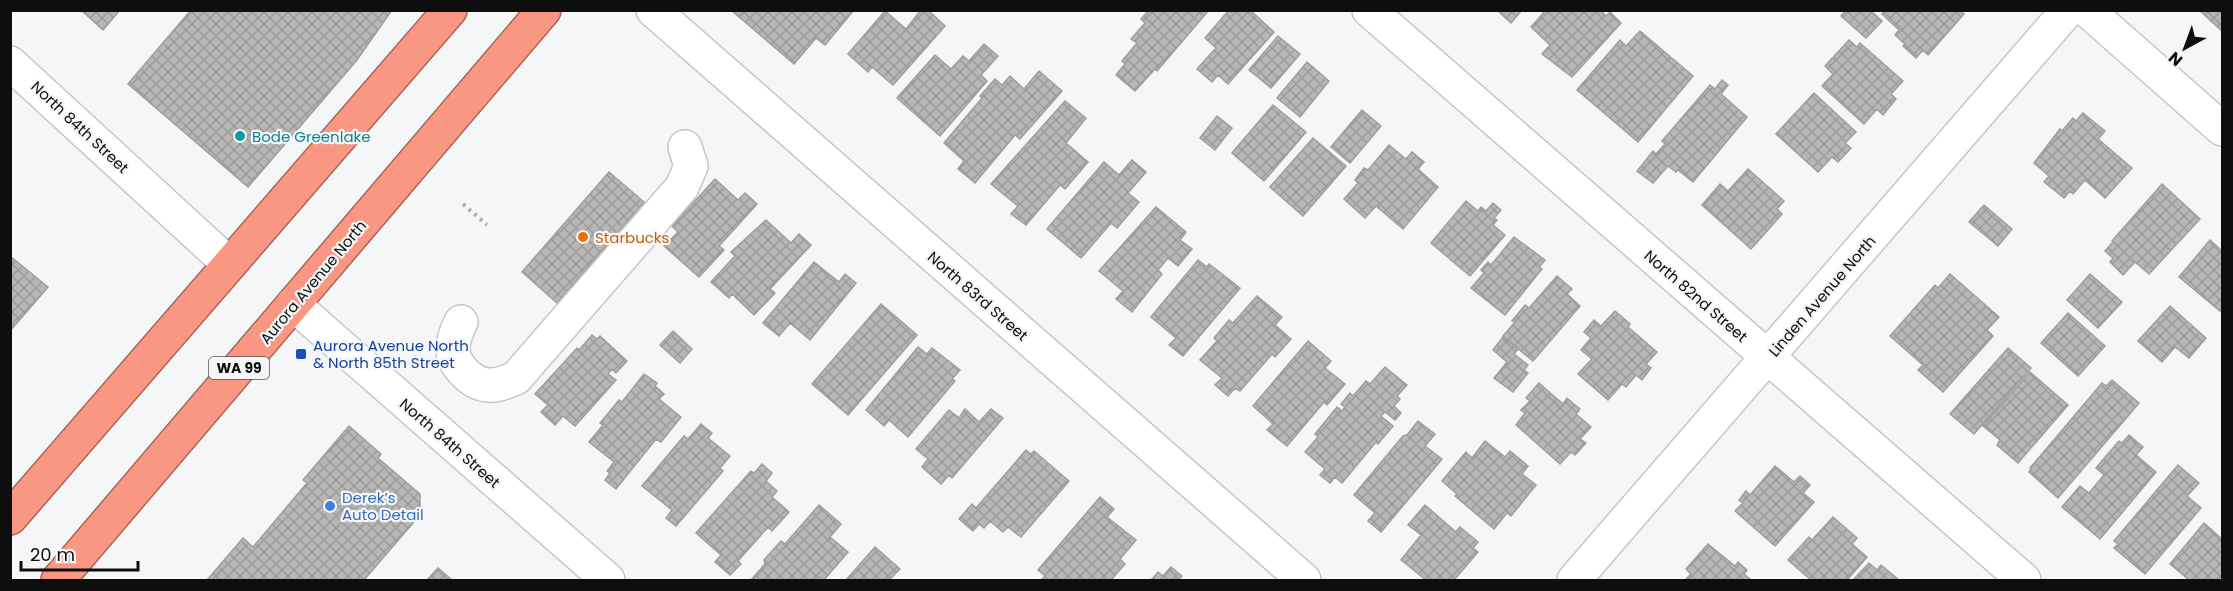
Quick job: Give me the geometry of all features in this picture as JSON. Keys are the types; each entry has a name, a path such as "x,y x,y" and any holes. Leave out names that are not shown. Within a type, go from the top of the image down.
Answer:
{"highway":[{"path":"10,518 450,10"},
{"name":"Aurora Avenue North","path":"58,580 544,10"}],"street":[{"name":"North 83rd Street","path":"653,10 1304,580"},
{"name":"North 82nd Street","path":"1369,10 2025,580"},
{"name":"Linden Avenue North","path":"1574,580 2068,10"},
{"path":"2087,10 2223,129"},
{"name":"North 84th Street","path":"12,68 229,264"},
{"path":"461,322 454,337 452,351 459,367 475,380 488,386 502,384 516,378 682,187 691,166 685,147"},
{"name":"North 84th Street","path":"293,304 608,580"}],"path":[{"path":"463,204 487,225"}],"building":[{"path":"81,10 120,10 103,30"},
{"name":"Bode Greenlake","path":"191,10 392,10 357,60 248,187 128,84"},
{"path":"731,10 854,10 825,45 816,38 794,64"},
{"path":"921,10 928,10 945,26 893,85 872,67 868,72 848,54 885,11 906,29"},
{"path":"1149,10 1209,10 1157,71 1155,69 1135,91 1116,75 1125,64 1122,61 1137,43 1131,39 1145,23 1141,19"},
{"path":"1229,10 1250,10 1274,32 1228,84 1218,75 1212,82 1197,69 1216,48 1205,38"},
{"path":"1497,10 1522,10 1511,23"},
{"path":"1546,10 1600,10 1606,16 1610,12 1621,23 1572,77 1542,54 1550,45 1531,27"},
{"path":"1846,10 1870,10 1882,21 1866,38 1841,16"},
{"path":"1885,10 1960,10 1964,14 1928,55 1923,50 1916,58 1895,35 1899,30 1882,14"},
{"path":"2199,10 2222,10 2222,31"},
{"path":"1640,31 1693,76 1638,142 1577,90 1620,40 1626,46"},
{"path":"1278,36 1300,54 1271,88 1249,70"},
{"path":"1849,40 1857,47 1860,43 1903,81 1891,94 1896,99 1883,115 1877,109 1864,124 1822,86 1833,74 1825,66"},
{"path":"984,44 998,56 981,75 987,81 940,136 897,98 935,55 951,69 963,56 969,61"},
{"path":"1307,62 1329,81 1300,117 1277,98"},
{"path":"1039,71 1062,91 1020,139 1015,135 975,183 958,169 964,161 944,143 995,79 1002,85 1010,76 1024,89"},
{"path":"1722,80 1728,85 1721,94 1747,117 1693,182 1678,170 1676,172 1668,166 1653,183 1637,171 1653,151 1656,154 1665,144 1662,141 1710,85 1715,89"},
{"path":"1814,93 1856,132 1845,143 1851,148 1838,162 1832,157 1818,172 1776,134"},
{"path":"1065,101 1086,118 1066,143 1088,162 1065,189 1060,185 1026,225 1011,214 1018,206 991,184"},
{"path":"1273,105 1306,132 1264,181 1232,153"},
{"path":"1362,110 1381,126 1350,163 1331,147"},
{"path":"2083,113 2105,131 2098,139 2132,168 2105,198 2085,180 2073,194 2070,191 2064,198 2044,182 2049,176 2034,163 2060,129 2062,131 2073,118 2076,121"},
{"path":"1217,116 1232,128 1215,150 1200,138"},
{"path":"1313,138 1346,166 1303,216 1270,187"},
{"path":"1389,145 1406,159 1412,152 1424,162 1418,169 1438,187 1403,229 1376,206 1365,218 1344,199 1358,183 1355,180 1364,168 1368,170"},
{"path":"1132,160 1146,172 1128,193 1139,202 1117,228 1111,223 1081,258 1047,229 1104,162 1119,175"},
{"path":"1748,169 1784,201 1777,209 1782,214 1751,249 1702,205 1720,184 1728,191"},
{"name":"Starbucks","path":"609,172 644,202 557,303 522,272"},
{"path":"715,179 738,200 745,193 757,204 719,246 724,250 699,277 664,246 678,232 672,226"},
{"path":"2162,184 2200,219 2149,274 2135,262 2123,275 2110,262 2113,258 2105,251"},
{"path":"1466,201 1478,211 1481,207 1486,211 1493,203 1501,210 1494,218 1497,220 1493,225 1505,235 1470,276 1431,243"},
{"path":"1984,205 2012,229 1998,246 1969,222"},
{"path":"1156,207 1186,232 1180,240 1192,249 1178,266 1168,258 1158,270 1162,274 1132,312 1116,299 1123,291 1099,271"},
{"path":"766,220 791,243 799,234 811,245 770,289 775,293 754,315 732,294 729,298 711,282 735,256 731,252"},
{"path":"1514,237 1545,260 1539,267 1542,269 1505,315 1471,288 1484,273 1481,270 1488,262 1491,265"},
{"path":"2210,240 2222,251 2222,307 2220,311 2179,277"},
{"path":"10,256 48,287 10,331"},
{"path":"1198,260 1207,267 1209,264 1240,288 1183,356 1169,345 1176,338 1151,317"},
{"path":"814,262 839,282 845,274 856,283 810,340 790,323 779,336 763,323"},
{"path":"1950,274 1999,317 1987,330 1993,336 1943,392 1918,370 1923,365 1890,336 1935,285 1938,288"},
{"path":"2090,274 2122,302 2098,328 2067,300"},
{"path":"1557,276 1572,289 1567,294 1580,306 1533,361 1503,336 1525,305 1529,308"},
{"path":"1257,296 1282,317 1275,325 1291,339 1275,357 1272,354 1240,391 1235,388 1228,396 1215,385 1222,378 1200,360 1217,341 1214,338 1229,320 1233,323"},
{"path":"881,304 917,335 848,415 812,384"},
{"path":"2170,306 2206,338 2189,358 2175,347 2162,362 2138,341"},
{"path":"1615,311 1630,324 1628,327 1657,352 1646,364 1651,368 1642,380 1636,375 1626,387 1622,384 1608,400 1578,374 1592,359 1581,350 1591,338 1584,332 1594,320 1601,326"},
{"path":"2068,313 2105,346 2078,376 2041,343"},
{"path":"673,331 692,349 680,363 660,345"},
{"path":"592,335 597,339 600,336 627,361 616,373 612,369 608,374 616,380 575,426 563,416 555,425 541,412 548,405 535,394"},
{"path":"1503,337 1518,349 1514,354 1528,365 1524,370 1528,373 1513,392 1494,378 1507,362 1493,350"},
{"path":"1308,341 1331,361 1325,368 1345,384 1327,405 1324,402 1287,446 1267,430 1273,424 1253,406"},
{"path":"918,347 927,354 932,348 960,370 952,379 955,381 908,437 889,420 884,426 866,410"},
{"path":"2008,348 2031,368 1974,434 1950,414"},
{"path":"1385,367 1407,385 1397,396 1400,399 1394,406 1401,413 1395,420 1385,412 1381,416 1393,426 1378,444 1376,442 1342,483 1335,477 1330,483 1320,475 1325,469 1305,452 1318,437 1315,434 1337,407 1342,411 1345,407 1341,404 1350,393 1353,396 1366,381 1370,384"},
{"path":"2030,372 2068,405 2018,463 1997,445 2000,440 1983,426"},
{"path":"644,374 657,383 655,386 664,394 659,399 681,417 661,442 656,439 616,489 605,480 610,473 607,471 614,462 589,442 603,425 600,423 619,400 622,402"},
{"path":"2112,380 2139,403 2058,498 2029,472 2030,468 2102,383 2106,386"},
{"path":"1539,383 1563,404 1567,398 1580,409 1576,414 1591,427 1580,439 1586,443 1575,455 1571,452 1560,464 1516,425 1525,413 1521,410 1530,401 1526,398"},
{"path":"965,409 979,422 991,409 1003,418 952,478 949,475 941,484 922,467 928,459 916,449 949,410 959,418"},
{"path":"1418,421 1435,434 1425,446 1442,459 1381,532 1368,521 1375,513 1354,495"},
{"path":"701,424 712,433 708,438 730,456 720,468 723,471 676,526 666,518 672,510 642,486 684,436 688,439"},
{"path":"349,426 381,454 378,458 420,494 420,515 364,580 207,580 243,538 253,547 307,483 303,480"},
{"path":"2129,435 2143,447 2136,455 2156,472 2100,539 2062,507 2080,486 2089,493 2104,475 2096,468 2119,441 2122,443"},
{"path":"1485,441 1505,457 1510,451 1528,466 1522,474 1536,485 1511,516 1507,513 1494,529 1455,496 1457,494 1442,481 1466,452 1472,458"},
{"path":"1026,450 1031,454 1034,451 1069,481 1021,537 1008,527 1003,532 990,521 984,528 979,524 973,531 959,519 972,504 976,508"},
{"path":"762,464 772,473 766,481 777,491 772,497 789,512 772,531 768,527 738,561 741,564 730,575 715,562 721,555 696,533 751,471 754,473"},
{"path":"2178,465 2199,483 2187,496 2201,508 2145,574 2114,548 2118,544 2114,541"},
{"path":"1775,466 1794,482 1800,476 1810,485 1803,493 1814,502 1775,546 1735,511 1743,503 1739,500 1746,491 1750,495"},
{"path":"1100,497 1114,509 1107,517 1136,540 1120,559 1125,564 1111,580 1041,580 1045,576 1038,570"},
{"path":"819,505 841,524 830,537 848,552 824,580 820,577 817,580 751,580 765,564 764,560 781,541 785,544"},
{"path":"1425,505 1456,532 1460,527 1478,542 1473,548 1478,552 1454,580 1426,580 1401,560 1421,535 1408,525"},
{"path":"1833,517 1857,538 1852,544 1867,557 1847,580 1811,580 1788,560 1809,537 1812,540"},
{"path":"2204,523 2222,539 2222,580 2189,580 2170,564"},
{"path":"1708,544 1735,566 1738,562 1747,570 1744,574 1751,580 1685,580 1691,574 1686,569"},
{"path":"875,547 900,569 889,580 846,580"},
{"path":"1869,563 1877,570 1881,565 1899,580 1853,580"},
{"path":"1171,567 1182,576 1178,580 1151,580 1158,572 1163,576"},
{"path":"438,568 452,580 427,580"}],"place":[{"name":"Bode Greenlake","path":"240,136"},
{"name":"Starbucks","path":"583,237"},
{"name":"Aurora Avenue North & North 85th Street","path":"301,354"},
{"name":"Derek’s Auto Detail","path":"330,506"}]}
